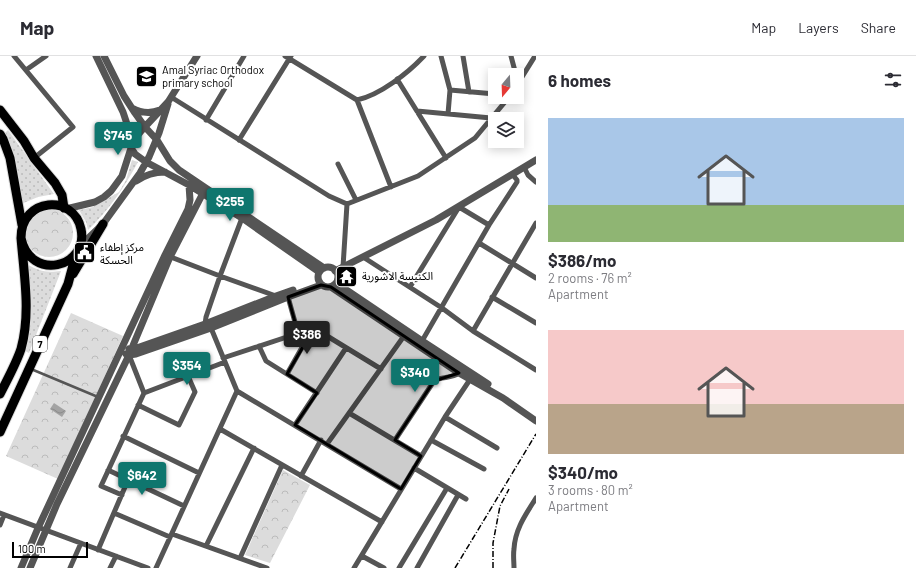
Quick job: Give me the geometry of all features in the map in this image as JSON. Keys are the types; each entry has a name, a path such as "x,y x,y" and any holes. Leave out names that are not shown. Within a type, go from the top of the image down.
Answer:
{"highway":[{"name":"7","path":"0,110 24,141 34,158 55,183 62,195 65,208 73,214 78,221 82,238 68,284 28,368 0,432"},
{"name":"7","path":"0,134 10,158 22,225 21,238 26,298 24,335 20,351 0,394"},
{"path":"22,225 32,211 39,207 56,205 65,208"},
{"path":"68,284 103,224"},
{"name":"7","path":"21,238 25,251 32,259 40,264 50,266 59,265 68,261 78,250"}],"street":[{"path":"14,56 73,127 34,158"},
{"path":"26,70 45,56"},
{"path":"96,56 125,118 131,148 140,158 203,193 322,270"},
{"path":"104,56 131,107 145,127 157,140 166,156 178,170 322,270"},
{"path":"65,208 95,202 111,191 122,176 131,148 138,136 169,100 197,56"},
{"path":"206,120 244,56"},
{"path":"357,100 366,98 397,80 424,56"},
{"path":"441,56 450,90 448,114"},
{"path":"463,56 469,92"},
{"path":"511,56 514,68"},
{"path":"524,72 535,56"},
{"path":"239,140 289,57 357,100 391,187"},
{"path":"397,80 446,158"},
{"path":"450,90 488,93"},
{"path":"169,100 206,120 329,196 347,204 418,176 475,138 488,122"},
{"path":"78,250 103,224 146,162 157,140 169,100"},
{"path":"496,112 503,104"},
{"path":"131,107 148,113 160,110"},
{"path":"417,111 488,118"},
{"path":"336,271 436,220 536,160"},
{"path":"338,164 356,200"},
{"path":"524,167 528,175 536,182"},
{"path":"132,184 147,175 158,172 166,172"},
{"path":"422,341 489,225 517,182 512,174"},
{"path":"30,568 57,504 130,353 188,208 190,200 189,185"},
{"path":"21,568 38,528 121,350 168,256 203,193"},
{"path":"342,267 347,204"},
{"path":"459,207 489,225"},
{"path":"410,287 459,207"},
{"path":"242,218 206,317 208,326 237,390 402,488"},
{"path":"473,331 536,223"},
{"path":"479,243 536,278"},
{"path":"168,256 276,296"},
{"path":"363,257 442,308 473,331 536,370"},
{"path":"332,268 336,271 338,278 334,285 326,287 320,283 317,276 322,270 332,268"},
{"path":"208,326 276,296 320,283"},
{"path":"121,350 136,354 288,297 320,283"},
{"path":"334,285 404,336 459,373 472,377 521,405 536,416"},
{"path":"334,285 422,341 536,421"},
{"path":"288,297 298,333"},
{"path":"492,297 536,323"},
{"path":"122,495 101,486 123,436 144,394 259,346 314,328 381,369"},
{"path":"287,374 314,328"},
{"path":"327,444 404,336"},
{"path":"259,346 266,361 317,393"},
{"path":"295,425 346,348"},
{"path":"130,353 144,394"},
{"path":"395,440 434,382 441,378 451,378 459,373"},
{"path":"138,405 179,424 195,392 188,376"},
{"path":"354,568 445,417 472,377"},
{"path":"156,568 237,390"},
{"path":"349,413 421,456"},
{"path":"445,417 497,448"},
{"path":"220,429 382,522"},
{"path":"123,436 199,473"},
{"path":"302,476 321,440"},
{"path":"431,440 484,469"},
{"path":"206,546 254,448"},
{"path":"240,558 282,465"},
{"path":"414,468 466,499"},
{"path":"108,470 184,506"},
{"path":"98,550 128,480"},
{"path":"399,568 447,488"},
{"path":"417,568 458,495"},
{"path":"514,568 513,550 517,531 522,519 536,498"},
{"path":"114,513 171,535 267,568"},
{"path":"0,525 2,514 148,568"},
{"path":"70,568 81,543"},
{"path":"110,568 116,556"},
{"path":"362,556 384,568"},
{"path":"245,568 248,561"}],"lane":[{"path":"28,368 99,398"}],"highlighted area":[{"path":"321,285 331,287 459,373 434,381 395,440 421,456 401,489 295,425 317,393 287,374 314,328 298,333 288,297"}],"green space":[{"path":"8,130 54,194 38,197 21,204 10,146 4,134"},
{"path":"132,160 138,162 127,181 109,207 88,230 86,222 79,210 93,207 119,192 126,180"},
{"path":"49,209 58,211 66,216 71,224 73,233 71,242 66,250 58,255 49,257 40,255 32,250 27,242 25,233 27,224 32,216 40,211"},
{"path":"26,264 43,271 61,271 29,353 25,351 31,321"},
{"path":"71,313 123,336 58,479 6,456"},
{"path":"283,470 310,485 270,563 245,555"}],"water":[{"path":"54,403 66,411 62,417 50,409"}],"railway":[{"path":"455,568 536,434"},
{"path":"493,568 493,543 500,506 509,489"}],"place":[{"name":"Amal Syriac Orthodox primary school","path":"147,76"},
{"name":"مركز إطفاء الحسكة","path":"85,253"},
{"name":"الكنيسة الاشورية","path":"347,276"}]}
